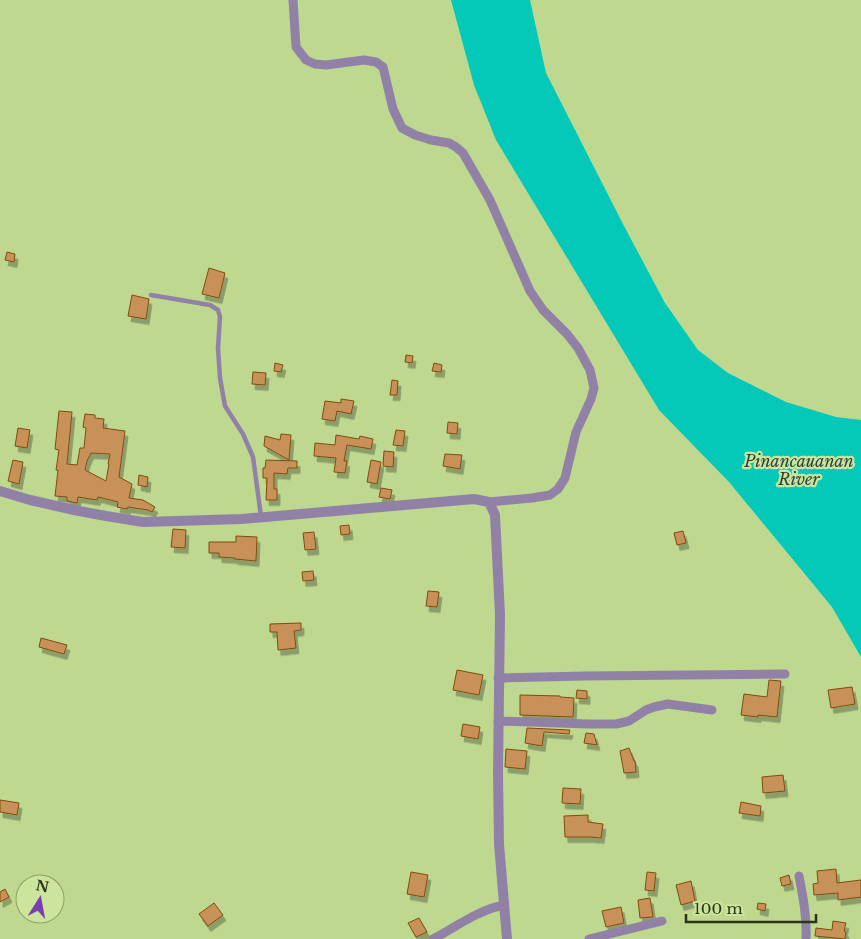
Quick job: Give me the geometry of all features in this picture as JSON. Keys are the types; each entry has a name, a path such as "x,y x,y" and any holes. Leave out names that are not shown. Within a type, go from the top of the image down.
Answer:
{"street":[{"path":"0,491 74,510 143,522 262,518 474,499 489,502 532,498 550,495 558,489 565,478 576,432 591,400 594,388 590,370 578,348 543,310 530,291 490,200 463,153 449,144 415,135 402,128 393,109 383,67 376,62 364,60 326,65 315,64 306,60 296,46 293,0"},
{"path":"489,502 494,515 500,615 498,678 499,844 507,939"},
{"path":"498,678 784,674"},
{"path":"498,722 616,724 629,721 646,710 668,704 712,710"},
{"path":"798,876 805,904 806,939"},
{"path":"433,939 446,935 476,914 504,905"},
{"path":"589,939 662,922"}],"lane":[{"path":"151,295 210,305 218,310 220,317 218,348 220,378 225,406 243,434 253,457 262,518"}],"water":[{"name":"Pinancauanan River","path":"451,0 530,0 546,73 665,303 698,350 728,373 786,402 836,417 861,420 861,657 832,607 729,482 659,410 496,140 474,85"}],"building":[{"path":"7,252 15,254 14,262 5,260"},
{"path":"209,268 225,273 219,298 202,294"},
{"path":"132,295 149,299 146,319 128,316"},
{"path":"406,355 413,356 412,363 405,362"},
{"path":"275,363 283,365 281,372 274,371"},
{"path":"434,363 442,365 441,372 432,371"},
{"path":"253,372 266,373 265,385 252,384"},
{"path":"392,380 398,381 397,395 390,395"},
{"path":"341,399 354,401 351,414 337,411 335,421 322,419 325,401 341,403"},
{"path":"59,411 72,412 67,464 77,465 80,448 84,448 86,428 83,427 85,414 95,415 95,418 104,419 103,428 125,431 119,477 132,484 129,498 143,500 155,507 152,512 128,507 127,509 117,507 118,502 98,497 97,500 78,497 77,503 67,501 67,497 55,496 59,450 55,449","holes":["91,453 110,454 106,481 85,470"]},
{"path":"448,422 458,423 457,434 447,433"},
{"path":"18,428 30,430 27,448 15,446"},
{"path":"396,430 405,431 403,446 393,445"},
{"path":"281,434 291,435 289,460 264,446 265,436 280,440"},
{"path":"336,435 359,439 360,436 373,439 371,449 347,445 344,461 347,461 345,473 334,472 336,458 314,456 315,443 335,445"},
{"path":"384,451 394,452 393,467 383,466"},
{"path":"445,454 462,455 460,469 443,466"},
{"path":"13,460 23,462 19,484 8,481"},
{"path":"266,460 297,461 297,468 288,468 287,474 274,473 274,489 277,489 277,500 266,500 267,478 263,478 263,468 265,468"},
{"path":"371,460 381,462 377,484 367,482"},
{"path":"139,475 148,477 147,487 138,485"},
{"path":"381,488 392,490 390,499 379,497"},
{"path":"349,525 350,534 341,535 340,526"},
{"path":"173,529 186,530 185,548 171,547"},
{"path":"683,531 686,543 677,545 674,533"},
{"path":"314,532 316,549 305,550 303,533"},
{"path":"236,536 257,537 256,561 219,557 219,553 209,553 209,542 236,542"},
{"path":"313,571 314,580 303,581 302,572"},
{"path":"428,591 439,592 437,607 426,606"},
{"path":"301,623 301,630 294,631 296,648 278,650 277,632 270,632 270,624"},
{"path":"41,638 67,645 64,654 39,647"},
{"path":"457,670 483,675 479,695 453,690"},
{"path":"769,680 781,681 777,717 741,715 744,694 767,697"},
{"path":"852,687 855,704 831,708 828,690"},
{"path":"577,690 587,691 587,699 576,698"},
{"path":"520,695 574,698 573,717 520,715"},
{"path":"463,724 480,727 478,739 461,736"},
{"path":"527,728 570,730 569,734 544,732 542,746 525,743"},
{"path":"586,733 594,734 597,745 584,743"},
{"path":"629,748 635,761 636,772 624,773 620,751"},
{"path":"506,749 527,751 525,769 505,767"},
{"path":"783,775 785,791 763,793 762,777"},
{"path":"563,788 581,789 580,804 562,803"},
{"path":"0,800 19,803 17,815 0,812"},
{"path":"741,802 761,806 760,816 739,813"},
{"path":"588,815 588,822 603,824 601,838 565,837 564,816"},
{"path":"836,869 837,883 861,880 861,897 838,900 838,893 814,895 813,884 818,883 817,871"},
{"path":"411,872 428,875 424,897 407,894"},
{"path":"647,872 656,873 654,891 645,890"},
{"path":"789,875 791,884 782,886 780,878"},
{"path":"691,881 695,901 681,905 676,885"},
{"path":"5,889 9,897 0,902 0,892"},
{"path":"650,898 653,917 640,918 638,900"},
{"path":"214,903 223,915 208,926 199,914"},
{"path":"758,903 766,904 765,911 757,909"},
{"path":"621,907 624,923 606,927 602,911"},
{"path":"419,918 427,932 416,937 408,923"},
{"path":"833,921 846,923 845,939 815,936 816,928 832,930"}]}
